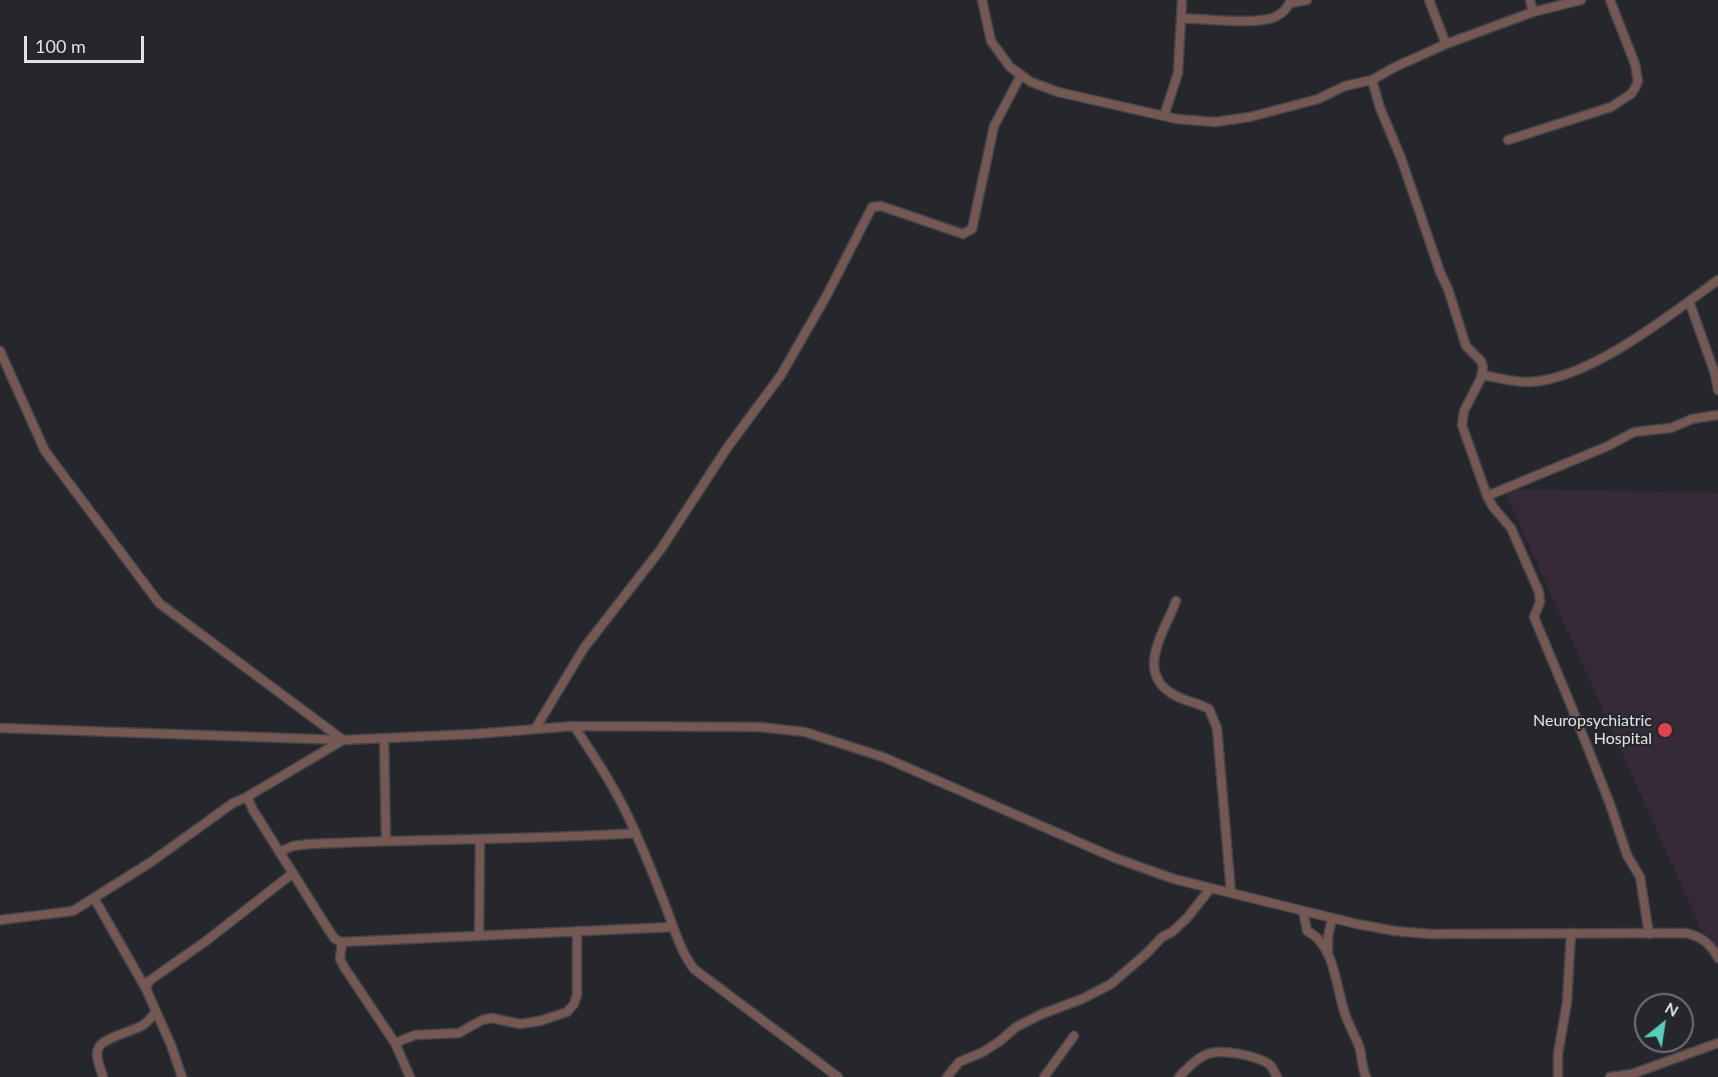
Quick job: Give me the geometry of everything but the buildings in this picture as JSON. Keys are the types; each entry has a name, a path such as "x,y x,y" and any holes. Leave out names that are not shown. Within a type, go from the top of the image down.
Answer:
{"street":[{"path":"982,0 991,41 1010,67 1031,82 1058,92 1164,116 1215,122 1250,117 1318,99 1345,86 1372,80 1446,44 1533,12 1581,0"},
{"path":"1164,116 1178,73 1182,0"},
{"path":"1182,18 1267,19 1281,14 1291,1 1306,0"},
{"path":"1429,0 1446,44"},
{"path":"1530,0 1533,12"},
{"path":"1508,140 1611,106 1631,94 1638,75 1610,0"},
{"path":"535,729 584,648 661,549 727,448 781,375 827,295 872,207 881,206 963,234 972,229 994,126 1021,75"},
{"path":"1372,80 1380,108 1448,289 1466,346 1481,361 1483,375 1461,421 1487,496 1511,528 1539,592 1540,602 1534,617 1613,813 1627,855 1640,877 1648,934"},
{"path":"1483,375 1528,382 1570,374 1608,355 1718,280"},
{"path":"1689,301 1715,374 1718,390"},
{"path":"0,351 45,451 159,603 343,740"},
{"path":"1487,496 1608,446 1634,432 1671,428 1692,419 1718,415"},
{"path":"1176,602 1155,646 1156,672 1158,680 1170,693 1209,709 1214,718 1217,728 1231,893"},
{"path":"574,726 611,782 636,833 685,958 694,969 838,1077"},
{"path":"0,728 343,740 574,726 760,727 805,732 824,736 883,757 1115,858 1210,889 1395,931 1430,934 1686,933 1700,936 1712,946 1718,958"},
{"path":"384,738 386,840"},
{"path":"0,920 73,911 151,862 233,802 245,798 343,740"},
{"path":"245,798 335,939 342,942 673,927"},
{"path":"279,852 292,846 310,844 386,840 559,838 636,833"},
{"path":"479,936 480,838"},
{"path":"146,989 149,981 206,941 293,873"},
{"path":"947,1077 960,1062 992,1047 1016,1027 1111,984 1162,937 1172,933 1188,918 1210,889"},
{"path":"94,898 146,989 171,1045 182,1077"},
{"path":"1303,911 1308,931 1318,936 1340,987 1344,1012 1360,1050 1366,1077"},
{"path":"1328,956 1328,937 1332,918"},
{"path":"395,1043 415,1035 459,1033 482,1020 492,1018 520,1024 540,1021 567,1012 577,995 577,931"},
{"path":"1558,1077 1559,1047 1567,1002 1570,933"},
{"path":"342,942 340,959 344,968 395,1043 410,1077"},
{"path":"103,1077 97,1058 102,1042 134,1030 156,1012"},
{"path":"1044,1077 1074,1036"},
{"path":"1610,1077 1627,1076 1718,1043"},
{"path":"1179,1077 1205,1054 1222,1051 1263,1061 1271,1066 1277,1077"}],"shaded area":[{"name":"Neuropsychiatric Hospital","path":"1504,489 1718,493 1718,967"}],"place":[{"name":"Neuropsychiatric Hospital","path":"1665,730"}]}
